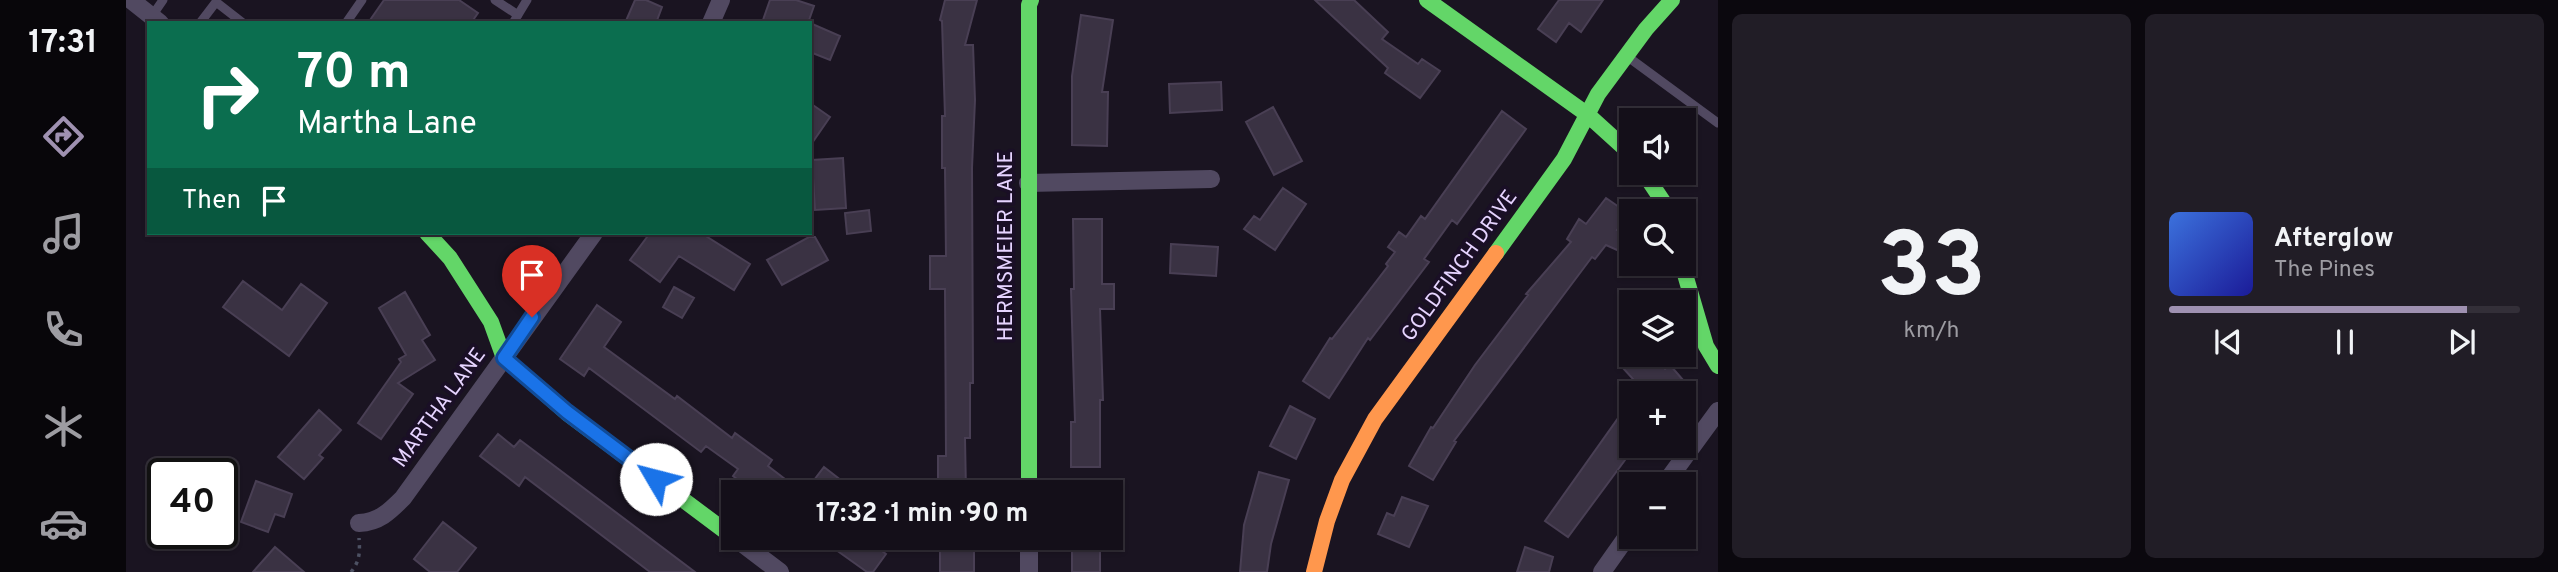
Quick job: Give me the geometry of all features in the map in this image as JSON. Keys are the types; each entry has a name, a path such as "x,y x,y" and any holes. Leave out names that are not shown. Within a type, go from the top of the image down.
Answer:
{"street":[{"path":"131,0 156,19"},
{"path":"712,21 721,0"},
{"name":"HERMSMEIER LANE","path":"1029,480 1028,183 1031,0"},
{"path":"1428,0 1588,115 1619,143"},
{"name":"GOLDFINCH DRIVE","path":"1314,572 1327,521 1342,480 1375,419 1564,159 1598,94 1672,0"},
{"path":"1028,183 1211,179"},
{"path":"429,235 450,258 491,322 504,358 567,412 721,528"},
{"name":"MARTHA LANE","path":"359,523 374,522 403,498 593,235"},
{"path":"1686,276 1706,346 1718,366"},
{"path":"1673,472 1718,411"},
{"path":"1602,572 1619,548"},
{"path":"750,550 780,572"},
{"path":"1029,550 1029,572"}],"lane":[{"path":"156,19 163,0"},
{"path":"347,21 362,0"},
{"path":"495,0 515,19 527,0"},
{"path":"201,21 216,1 241,21"},
{"path":"1626,56 1718,123"}],"path":[{"path":"351,572 360,554 359,523"}],"building":[{"path":"384,0 459,0 478,13 472,21 369,21"},
{"path":"635,0 646,0 662,7 657,21 626,21"},
{"path":"770,0 796,0 814,6 809,21 763,20"},
{"path":"945,0 977,0 965,45 973,45 975,100 972,168 973,383 970,383 970,438 965,438 966,480 938,480 938,456 946,456 945,289 930,289 930,256 946,256 945,168 942,168 942,116 945,116 940,20"},
{"path":"1315,0 1354,0 1388,32 1382,39 1418,64 1422,59 1440,71 1420,98 1385,73 1388,68"},
{"path":"1559,0 1603,0 1581,32 1569,23 1556,42 1538,29"},
{"path":"1081,15 1113,20 1102,92 1108,92 1107,146 1072,145 1072,76"},
{"path":"812,24 840,36 830,60 812,53"},
{"path":"1221,82 1222,110 1170,113 1169,84"},
{"path":"812,104 830,117 812,143"},
{"path":"1273,107 1302,161 1274,175 1246,122"},
{"path":"1502,111 1526,129 1457,224 1452,220 1424,259 1429,262 1370,340 1368,338 1329,398 1303,381 1330,338 1332,339 1388,266 1386,264 1395,252 1388,247 1399,232 1406,237 1421,216 1425,219"},
{"path":"843,158 846,208 815,210 812,160"},
{"path":"1283,188 1306,204 1275,250 1244,229 1254,216 1260,220"},
{"path":"1606,198 1619,207 1619,247 1617,250 1606,245 1595,259 1592,257 1454,441 1456,442 1433,480 1409,466 1431,427 1433,428 1475,365 1528,295 1526,294 1571,242 1567,239 1579,219 1586,224"},
{"path":"869,210 871,231 847,234 845,213"},
{"path":"1073,219 1102,219 1102,284 1114,284 1114,309 1100,309 1103,400 1100,400 1100,467 1071,467 1071,422 1075,422 1071,289 1074,289"},
{"path":"649,235 704,235 750,264 734,290 679,256 660,282 630,260"},
{"path":"809,237 815,237 828,260 782,285 767,260"},
{"path":"1171,244 1218,247 1216,276 1170,273"},
{"path":"243,281 282,310 301,284 327,303 289,356 223,307"},
{"path":"674,287 694,298 682,318 663,307"},
{"path":"405,292 430,335 422,340 435,360 398,383 413,394 381,439 358,423 401,362 399,359 406,355 379,308"},
{"path":"597,305 621,322 604,347 675,399 677,396 732,438 735,433 772,460 768,466 786,480 738,480 733,476 738,469 706,446 701,452 589,368 584,376 560,359"},
{"path":"1672,367 1683,380 1631,381 1633,379 1623,368"},
{"path":"1290,406 1315,419 1296,459 1270,446"},
{"path":"319,410 341,430 319,455 323,458 304,479 278,457"},
{"path":"1619,417 1619,458 1627,458 1568,537 1545,521"},
{"path":"498,434 514,447 520,440 695,572 650,572 525,477 519,486 480,456"},
{"path":"824,467 841,480 814,480"},
{"path":"1259,472 1289,480 1271,544 1267,572 1240,572 1244,525"},
{"path":"256,481 292,494 284,517 275,514 268,532 241,522"},
{"path":"1402,497 1428,506 1409,547 1378,534 1387,513 1394,516"},
{"path":"443,522 476,548 457,572 430,572 414,559"},
{"path":"275,547 304,572 253,572"},
{"path":"1525,547 1553,557 1549,572 1517,572"},
{"path":"836,550 881,550 886,554 873,572 867,572"},
{"path":"940,550 974,550 974,572 940,572"},
{"path":"1072,550 1100,550 1100,572 1072,572"}],"traffic: fast":[{"path":"1029,480 1031,0"},
{"path":"1427,0 1588,115 1619,143"},
{"path":"1496,253 1564,159 1598,94 1646,29 1672,0"},
{"path":"1652,185 1661,199"},
{"path":"429,235 450,258 491,322 504,358 567,413 721,528"},
{"path":"1686,276 1706,346 1718,366"}],"traffic: slow":[{"path":"1314,572 1327,521 1342,480 1375,419 1496,253"}],"route":[{"path":"532,317 504,358 567,412 656,479"}]}
